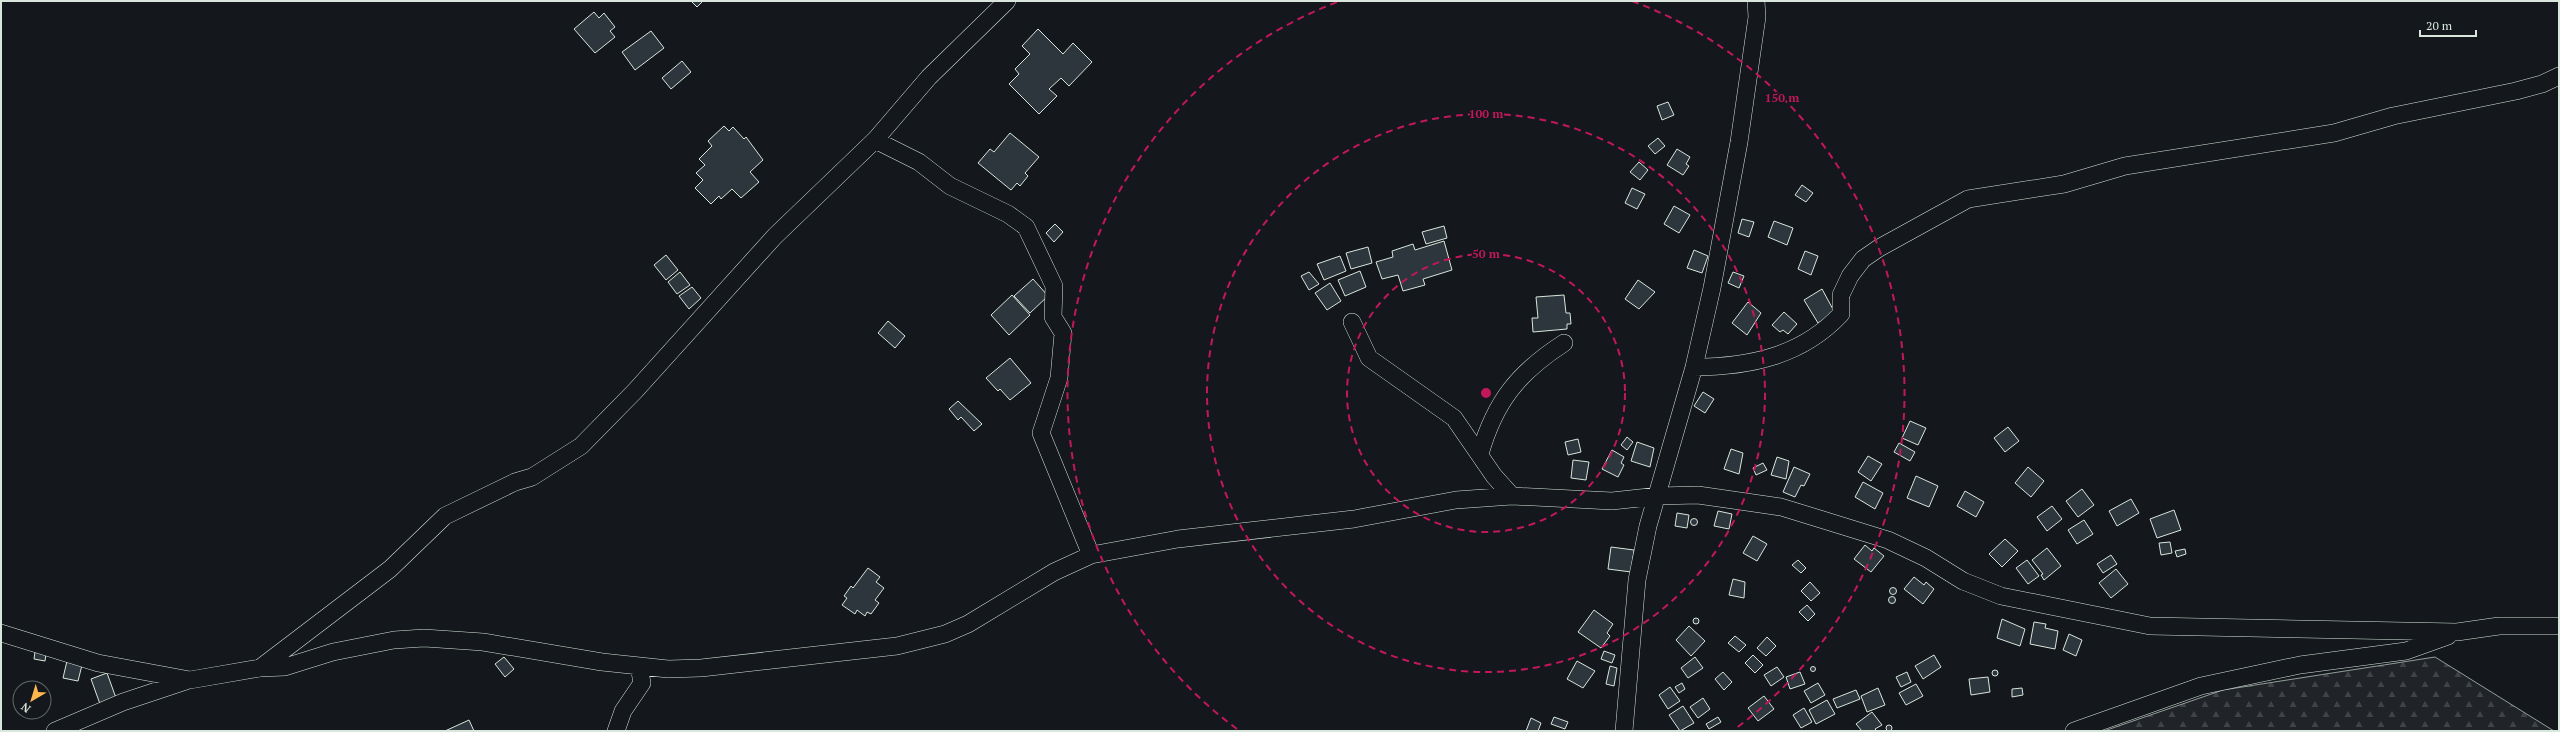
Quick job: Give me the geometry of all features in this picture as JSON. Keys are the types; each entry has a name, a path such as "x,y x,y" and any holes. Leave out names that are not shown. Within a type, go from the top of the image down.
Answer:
{"street":[{"path":"260,668 390,569 445,516 515,482 532,477 581,446 640,386 775,236 875,140 929,77 1007,1"},
{"path":"1624,731 1636,580 1648,526 1658,496 1694,367 1712,288 1739,142 1757,17 1756,1"},
{"path":"1694,367 1747,364 1792,351 1828,328 1841,314 1841,295 1850,276 1863,259 1879,248 1968,199 2064,184 2125,166 2334,133 2393,116 2516,91 2542,84 2559,76"},
{"path":"875,140 919,162 950,186 1008,214 1026,227 1054,286 1053,317 1063,333 1059,378 1041,433 1091,555"},
{"path":"1352,322 1369,358 1454,418 1494,476 1512,496"},
{"path":"1480,454 1485,436 1508,391 1536,361 1564,343"},
{"path":"56,731 123,702 190,680 260,668 285,667 333,652 394,640 424,638 483,642 639,666 668,669 701,668 897,646 924,641 968,624 1054,572 1091,555 1178,539 1354,519 1456,500 1512,496 1612,501 1658,496 1698,496 1781,507 1888,540 1926,558 1963,582 2001,596 2150,626 2457,632 2499,626 2559,626"},
{"path":"2074,731 2201,686 2300,665 2406,651 2457,632"},
{"path":"1,633 98,663 190,680"},
{"path":"616,731 623,711 642,683 639,666"}],"green space":[{"path":"2435,657 2554,731 2104,731 2223,690"}],"building":[{"path":"691,1 703,1 697,7"},
{"path":"594,12 599,18 604,13 615,27 610,31 615,37 595,53 574,29"},
{"path":"1038,29 1063,54 1073,43 1092,62 1069,86 1061,78 1049,89 1057,96 1039,114 1009,84 1019,74 1015,69 1030,54 1022,46"},
{"path":"651,31 664,48 635,70 622,52"},
{"path":"682,61 691,72 671,89 662,78"},
{"path":"1668,102 1674,115 1662,120 1657,106"},
{"path":"724,126 729,131 733,127 744,139 746,137 763,160 750,172 759,182 741,198 732,189 721,199 719,196 711,204 695,188 703,180 696,173 705,165 699,159 712,146 708,141"},
{"path":"1010,133 1039,157 1025,173 1028,176 1020,186 1017,183 1011,190 978,163 990,149 994,152"},
{"path":"1658,138 1665,146 1655,154 1648,146"},
{"path":"1677,149 1690,157 1686,164 1689,166 1683,175 1667,165"},
{"path":"1639,162 1648,170 1640,180 1630,172"},
{"path":"1802,185 1813,193 1806,202 1795,195"},
{"path":"1632,188 1645,194 1637,209 1625,203"},
{"path":"1674,206 1690,215 1679,233 1664,224"},
{"path":"1742,219 1754,222 1749,237 1738,233"},
{"path":"1774,221 1793,228 1787,245 1768,237"},
{"path":"1055,224 1063,232 1054,242 1046,233"},
{"path":"1444,226 1447,238 1426,244 1422,232"},
{"path":"1444,241 1452,270 1423,279 1425,285 1403,291 1398,275 1382,279 1376,262 1393,257 1392,251 1413,244 1415,250"},
{"path":"1368,247 1372,263 1351,269 1346,253"},
{"path":"1694,250 1708,256 1702,273 1687,268"},
{"path":"1805,251 1818,256 1811,275 1798,269"},
{"path":"666,255 678,270 666,280 654,265"},
{"path":"1340,256 1346,271 1324,280 1317,264"},
{"path":"1360,271 1366,287 1345,296 1338,280"},
{"path":"680,272 690,285 677,294 668,282"},
{"path":"1309,272 1319,284 1309,290 1301,276"},
{"path":"1733,272 1744,276 1739,288 1728,283"},
{"path":"1033,279 1048,296 1030,313 1014,296"},
{"path":"1638,280 1655,292 1639,309 1625,299"},
{"path":"1330,283 1341,301 1327,310 1315,293"},
{"path":"692,287 701,298 689,309 679,296"},
{"path":"1822,289 1835,313 1818,323 1804,300"},
{"path":"1012,295 1030,315 1009,335 991,315"},
{"path":"1564,295 1566,313 1570,313 1571,324 1567,324 1567,329 1533,332 1532,318 1538,318 1536,297"},
{"path":"1748,302 1761,313 1747,335 1732,323"},
{"path":"1784,312 1797,324 1788,334 1783,330 1780,332 1772,325"},
{"path":"888,321 905,336 895,348 878,333"},
{"path":"1010,358 1031,383 1010,400 1000,389 998,391 986,378"},
{"path":"1703,392 1714,399 1705,413 1694,406"},
{"path":"958,401 982,424 974,431 961,417 958,420 949,409"},
{"path":"1910,421 1926,428 1918,445 1902,438"},
{"path":"2008,427 2019,441 2005,452 1994,438"},
{"path":"1627,437 1633,442 1627,450 1621,445"},
{"path":"1578,439 1581,452 1568,455 1565,442"},
{"path":"1637,442 1654,448 1650,467 1631,461"},
{"path":"1899,443 1915,452 1910,461 1894,452"},
{"path":"1731,449 1743,453 1739,474 1724,469"},
{"path":"1612,450 1624,457 1621,463 1624,465 1618,477 1602,469"},
{"path":"1868,456 1882,464 1871,481 1858,472"},
{"path":"1777,457 1789,461 1786,479 1771,475"},
{"path":"1573,460 1589,462 1586,480 1571,478"},
{"path":"1763,463 1767,470 1756,475 1753,468"},
{"path":"1794,467 1810,474 1804,486 1801,485 1795,497 1783,492"},
{"path":"2028,467 2044,481 2031,497 2015,483"},
{"path":"1916,476 1938,486 1929,507 1907,498"},
{"path":"1863,482 1883,493 1875,509 1855,497"},
{"path":"2082,489 2094,505 2078,517 2066,501"},
{"path":"1965,491 1984,502 1976,517 1957,506"},
{"path":"2131,499 2139,513 2117,526 2109,511"},
{"path":"2052,506 2062,519 2047,531 2037,517"},
{"path":"2174,510 2181,530 2157,538 2150,519"},
{"path":"1718,511 1732,514 1729,529 1714,526"},
{"path":"1677,513 1689,515 1687,528 1675,526"},
{"path":"1694,519 1697,522 1694,525 1691,522"},
{"path":"2084,520 2093,534 2077,544 2068,530"},
{"path":"1753,536 1767,544 1757,561 1743,553"},
{"path":"2005,539 2018,551 2002,567 1989,554"},
{"path":"2170,542 2172,553 2161,555 2159,543"},
{"path":"1865,545 1872,551 1874,548 1884,556 1871,572 1854,559"},
{"path":"1611,547 1634,550 1631,572 1608,569"},
{"path":"2047,548 2061,566 2044,580 2041,575 2043,574 2032,560"},
{"path":"2185,549 2186,554 2177,557 2175,551"},
{"path":"2111,555 2117,564 2103,573 2097,564"},
{"path":"1798,560 1806,568 1801,573 1792,565"},
{"path":"2027,560 2039,576 2028,584 2016,568"},
{"path":"868,568 880,577 876,582 884,588 875,600 879,603 871,614 867,612 865,616 857,610 855,614 842,605 847,598 844,596 851,586 853,588"},
{"path":"2116,569 2128,584 2111,598 2099,583"},
{"path":"1914,577 1924,585 1926,582 1934,589 1923,604 1904,589"},
{"path":"1733,579 1745,582 1744,598 1729,595"},
{"path":"1810,582 1820,593 1811,601 1801,591"},
{"path":"1893,588 1896,591 1893,594 1890,591"},
{"path":"1892,597 1895,600 1892,603 1889,600"},
{"path":"1807,605 1815,614 1808,621 1799,612"},
{"path":"1594,610 1613,624 1607,633 1610,636 1601,648 1578,632"},
{"path":"1696,618 1699,621 1696,624 1693,621"},
{"path":"2002,619 2025,629 2020,646 1997,638"},
{"path":"2034,622 2046,624 2045,628 2058,631 2055,649 2030,644"},
{"path":"1689,626 1705,641 1691,656 1676,640"},
{"path":"2069,634 2082,640 2076,656 2063,650"},
{"path":"1735,636 1746,645 1739,652 1728,643"},
{"path":"1767,637 1776,646 1766,656 1757,648"},
{"path":"1604,651 1615,655 1612,663 1601,659"},
{"path":"35,652 46,654 45,661 34,659"},
{"path":"1753,655 1763,665 1755,673 1745,663"},
{"path":"1934,655 1941,667 1923,679 1915,666"},
{"path":"504,657 514,669 505,677 495,664"},
{"path":"1695,657 1703,668 1688,678 1681,668"},
{"path":"67,661 82,665 78,681 63,678"},
{"path":"1577,661 1595,671 1583,688 1567,679"},
{"path":"1610,666 1617,668 1614,686 1606,684"},
{"path":"1777,667 1784,677 1771,686 1764,675"},
{"path":"1811,667 1815,667 1815,671 1811,671"},
{"path":"1995,670 1998,673 1995,676 1992,673"},
{"path":"1723,672 1732,682 1724,690 1715,679"},
{"path":"1800,672 1805,684 1790,689 1786,677"},
{"path":"1907,672 1911,682 1901,687 1896,677"},
{"path":"107,673 116,698 100,704 91,679"},
{"path":"1988,677 1990,692 1971,695 1969,679"},
{"path":"1682,683 1685,689 1679,693 1675,687"},
{"path":"1818,683 1825,695 1811,703 1804,691"},
{"path":"1916,684 1923,696 1906,705 1899,693"},
{"path":"1670,687 1680,701 1668,709 1659,695"},
{"path":"1878,688 1885,705 1867,712 1861,696"},
{"path":"2022,688 2023,695 2012,697 2012,689"},
{"path":"1856,690 1860,699 1837,708 1833,699"},
{"path":"1764,696 1774,709 1758,721 1748,708"},
{"path":"1703,698 1710,709 1698,718 1690,707"},
{"path":"1827,700 1835,714 1816,724 1809,710"},
{"path":"1683,706 1694,723 1680,731 1669,715"},
{"path":"1804,708 1812,722 1801,728 1793,715"},
{"path":"1872,712 1882,725 1875,729 1877,731 1862,731 1856,724"},
{"path":"1554,717 1568,722 1565,729 1551,724"},
{"path":"1718,717 1721,722 1709,729 1706,724"},
{"path":"1531,718 1541,723 1538,731 1526,731"},
{"path":"469,720 474,731 445,731"},
{"path":"1889,725 1892,728 1889,731 1886,728"}]}
